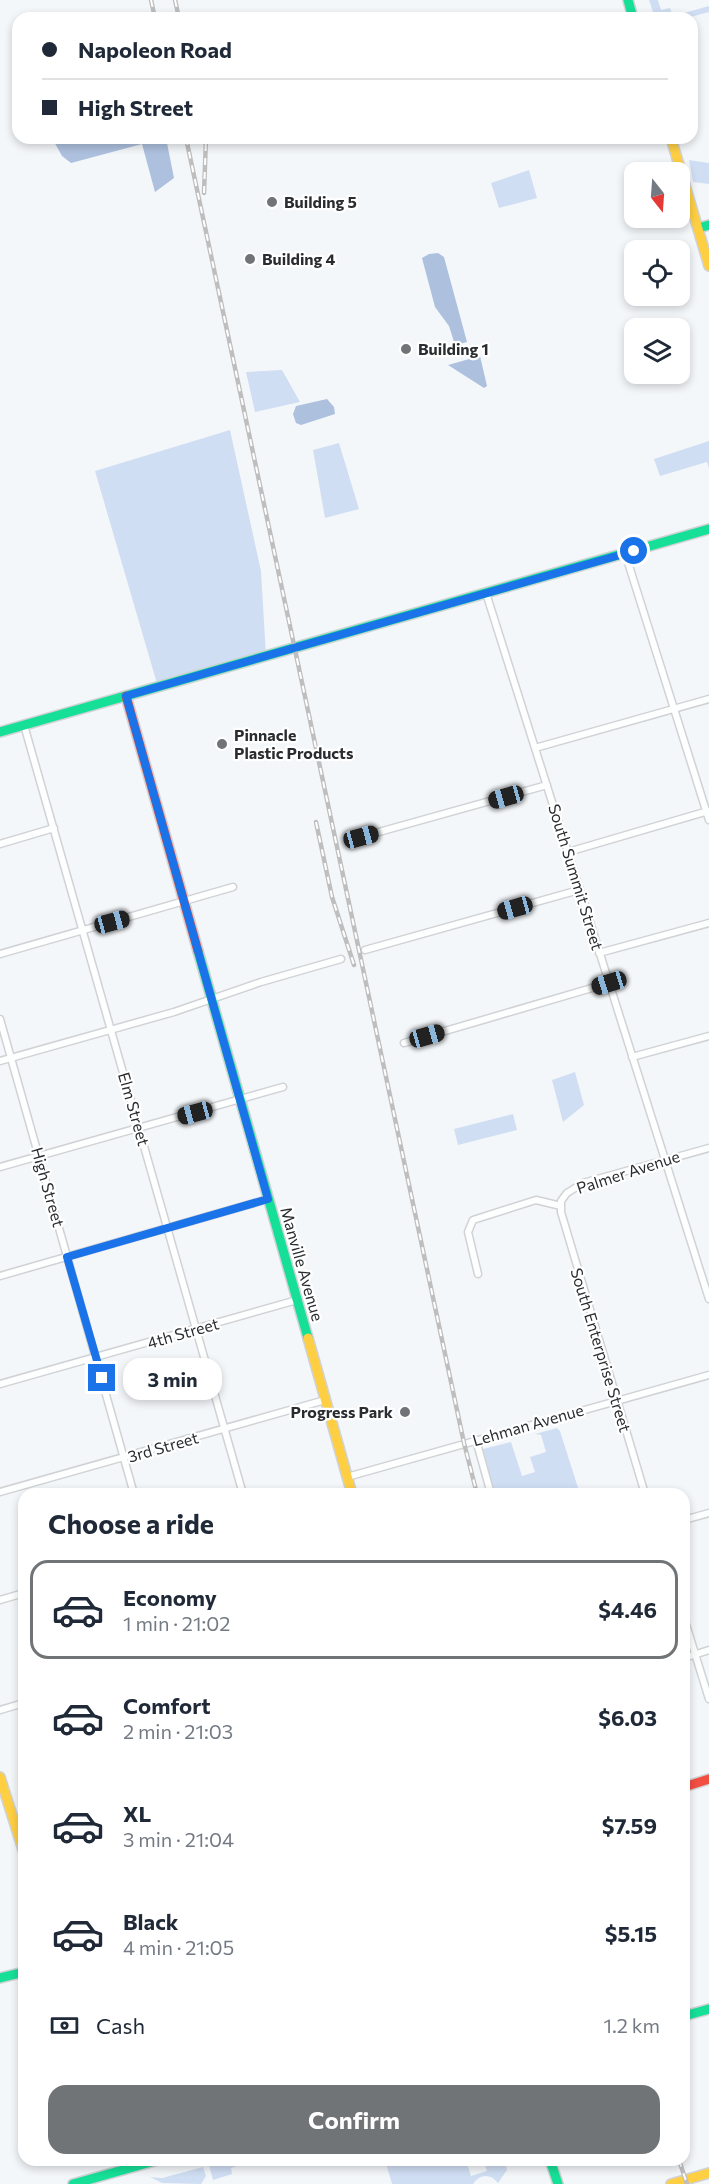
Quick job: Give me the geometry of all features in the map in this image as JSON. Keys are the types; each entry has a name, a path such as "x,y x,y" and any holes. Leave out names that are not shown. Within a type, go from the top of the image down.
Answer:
{"street":[{"path":"673,144 709,266"},
{"path":"698,228 709,225"},
{"path":"0,732 709,529"},
{"path":"625,553 709,820"},
{"name":"South Summit Street","path":"486,593 709,1299"},
{"name":"Manville Avenue","path":"126,696 350,1488"},
{"path":"535,748 709,699"},
{"name":"Elm Street","path":"24,725 241,1488"},
{"path":"361,837 547,785"},
{"path":"568,852 708,811"},
{"path":"0,844 54,828"},
{"path":"0,954 233,887"},
{"path":"365,950 579,890"},
{"path":"599,953 709,923"},
{"path":"0,1061 213,1001 261,982 341,959"},
{"path":"404,1043 609,983"},
{"name":"High Street","path":"0,1019 132,1488"},
{"path":"632,1057 709,1036"},
{"path":"0,1167 283,1087"},
{"name":"Palmer Avenue","path":"478,1274 468,1232 473,1220 536,1200 561,1206 567,1193 583,1183 709,1148"},
{"path":"0,1276 268,1199"},
{"name":"South Enterprise Street","path":"561,1206 576,1269 643,1488"},
{"name":"4th Street","path":"0,1384 297,1300"},
{"name":"Lehman Avenue","path":"347,1477 709,1375"},
{"name":"3rd Street","path":"0,1492 325,1400"},
{"path":"476,1440 489,1488"},
{"path":"690,1518 709,1513"},
{"path":"0,1600 18,1595"},
{"path":"690,1638 709,1699"},
{"path":"690,1656 709,1650"},
{"path":"0,1710 18,1704"},
{"path":"0,1777 18,1834"},
{"path":"690,1785 709,1779"},
{"path":"0,1978 18,1974"},
{"path":"690,2014 709,2009"},
{"path":"73,2184 123,2166"},
{"path":"552,2166 558,2184"},
{"path":"671,2184 709,2173"}],"shaded area":[{"path":"649,0 658,0 661,10 670,8 672,12 653,12"},
{"path":"709,6 709,12 698,15 698,12 687,12"},
{"path":"55,144 142,144 71,163 62,156"},
{"path":"142,144 167,144 174,178 155,192"},
{"path":"689,160 709,163 709,184 693,182"},
{"path":"529,170 537,198 499,208 491,183"},
{"path":"438,253 444,257 467,342 455,345 449,326 435,307 422,258"},
{"path":"480,356 487,386 484,388 448,365"},
{"path":"282,370 300,402 255,412 246,372"},
{"path":"327,399 334,407 335,414 301,425 296,423 293,414 296,406"},
{"path":"230,430 261,571 266,656 158,687 95,471"},
{"path":"709,441 709,468 707,462 660,476 654,459"},
{"path":"339,443 359,509 325,518 313,450"},
{"path":"575,1072 584,1105 563,1122 552,1080"},
{"path":"513,1114 517,1130 458,1145 454,1129"},
{"path":"557,1428 560,1431 578,1488 493,1488 483,1449 511,1442 522,1476 535,1472 530,1457 546,1452 541,1435 535,1434"},
{"path":"209,2166 238,2166 231,2168 232,2174 213,2180"},
{"path":"387,2166 468,2166 471,2176 487,2171 485,2166 506,2166 507,2170 498,2183 485,2176 473,2184 392,2184"},
{"path":"203,2167 206,2176 201,2184 162,2183 150,2177 162,2178"}],"railway":[{"path":"151,0 154,12"},
{"path":"175,0 178,12"},
{"path":"187,144 475,1488"},
{"path":"204,193 206,144"},
{"path":"316,822 332,897 354,965"},
{"path":"681,2166 687,2184"}],"traffic: fast":[{"path":"628,0 631,12"},
{"path":"698,228 709,225"},
{"path":"0,732 709,529"},
{"path":"198,951 308,1338"},
{"path":"0,1978 18,1974"},
{"path":"690,2014 709,2009"},
{"path":"73,2184 137,2166"},
{"path":"552,2166 558,2184"}],"traffic: slow":[{"path":"673,144 709,266"},
{"path":"308,1338 350,1488"},
{"path":"0,1777 18,1834"},
{"path":"671,2184 709,2173"}],"traffic: jam":[{"path":"126,696 198,951"},
{"path":"690,1785 709,1779"}],"place":[{"name":"Building 5","path":"272,202"},
{"name":"Building 4","path":"250,259"},
{"name":"Building 1","path":"406,349"},
{"name":"Pinnacle Plastic Products","path":"222,744"},
{"name":"Progress Park","path":"405,1412"}],"route":[{"path":"102,1378 67,1257 268,1199 126,696 634,551"}]}
